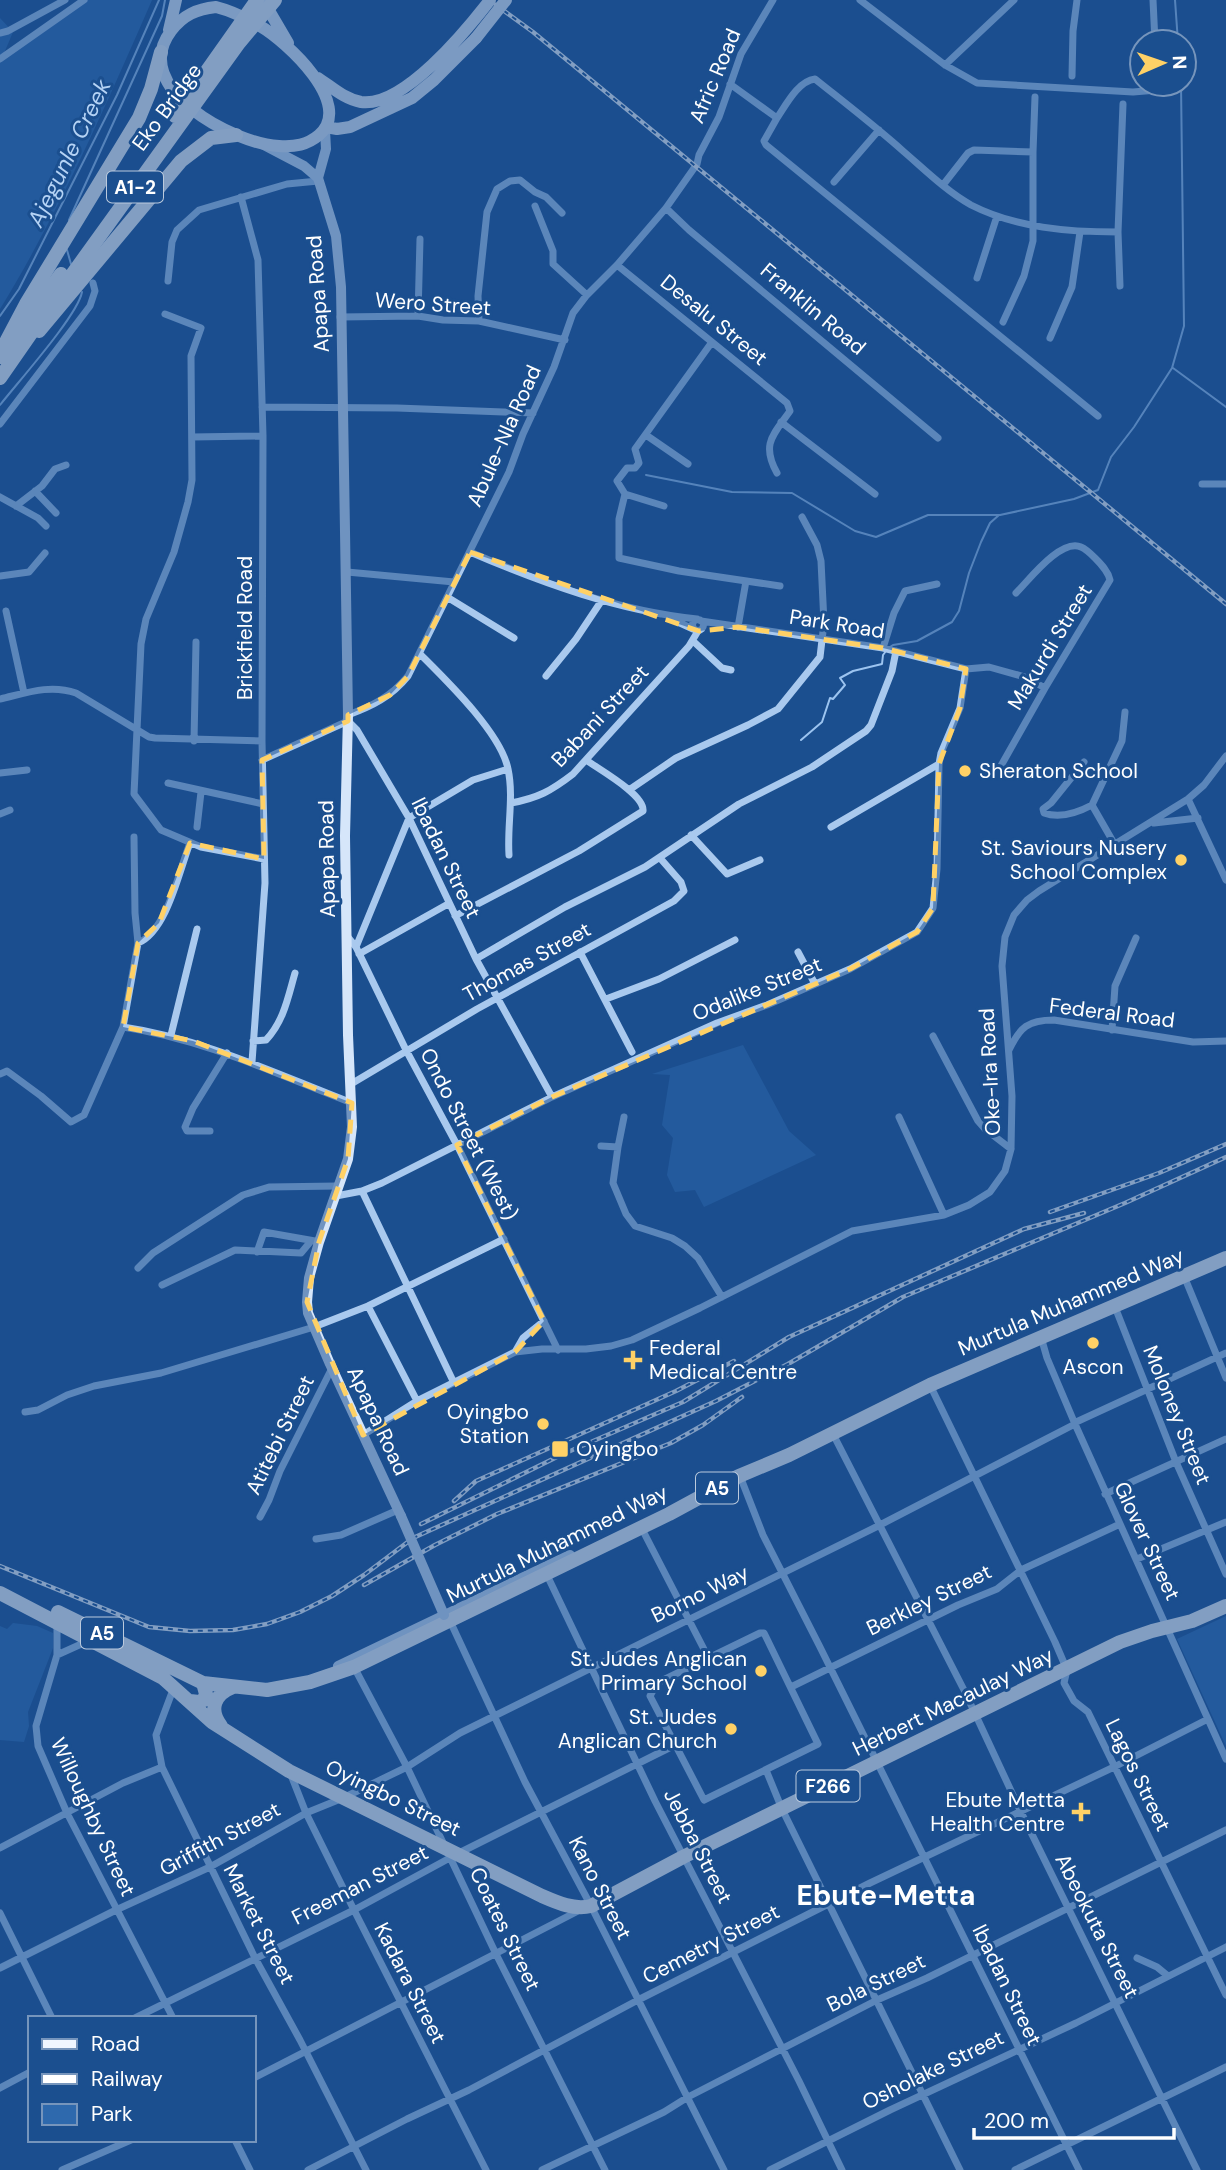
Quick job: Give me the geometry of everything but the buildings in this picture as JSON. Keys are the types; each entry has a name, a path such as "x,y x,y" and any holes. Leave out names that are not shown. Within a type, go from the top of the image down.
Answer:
{"highway":[{"name":"Eko Bridge","path":"0,354 257,0"},
{"name":"Eko Bridge","path":"0,379 239,43 275,0"},
{"path":"0,354 26,304 139,118 151,89 161,52"},
{"path":"15,359 181,161 211,138 236,135"},
{"name":"Murtula Muhammed Way","path":"203,1683 267,1690 328,1677 354,1667 549,1568 669,1514 739,1476 776,1462 930,1385 1226,1258"},
{"name":"A5","path":"0,1584 203,1683"},
{"name":"A5","path":"0,1593 57,1621 174,1686 190,1701"},
{"name":"Herbert Macaulay Way","path":"587,1907 683,1857 1121,1642 1192,1621 1226,1606"},
{"path":"190,1701 204,1700 206,1694 203,1683"},
{"path":"225,1730 214,1716 214,1703 220,1693 233,1686"},
{"name":"Oyingbo Street","path":"190,1701 212,1722 289,1771 542,1896 568,1906 587,1907"}],"main road":[{"path":"168,34 179,20 191,12 216,7 231,11 261,26 284,43 321,85 329,111 326,128 312,141 303,145 264,145 236,135 192,109 168,85 163,72 161,52 176,0"},
{"path":"263,0 295,55"},
{"path":"326,128 350,127 412,98 435,80 471,34 490,0"},
{"path":"312,74 344,97 362,102 382,101 471,34 506,0"}],"street":[{"path":"0,33 65,0"},
{"path":"1,58 85,0"},
{"name":"Afric Road","path":"694,167 716,124 750,36 773,0"},
{"path":"860,0 945,65 977,83 1128,92"},
{"path":"945,65 1014,0"},
{"path":"1072,76 1077,0"},
{"path":"1153,0 1154,28"},
{"path":"1098,416 764,141 777,118 802,85 815,79 965,201 997,216 1035,226 1080,232 1118,232"},
{"path":"730,84 777,118"},
{"path":"1003,322 1024,276 1035,226 1035,97"},
{"path":"1120,286 1118,232 1123,104"},
{"path":"318,179 326,149 326,128"},
{"path":"834,182 879,130"},
{"path":"264,145 304,166 318,179"},
{"path":"943,185 968,153 974,150 1033,152"},
{"name":"Abule-Nla Road","path":"348,718 376,704 399,688 420,654 504,481 565,340 573,313 666,208 694,167"},
{"path":"167,281 172,242 177,230 200,210 287,184 318,179"},
{"name":"Apapa Road","path":"318,179 337,240 340,277 347,572 346,935 352,1103 349,1149 337,1191 315,1241 307,1297 308,1313 447,1618"},
{"path":"479,321 478,296 487,212 497,189 510,181 520,180 546,197 562,213"},
{"name":"Brickfield Road","path":"241,197 258,260 263,436 262,760 265,883 252,1062"},
{"path":"535,206 553,251 553,264 587,295"},
{"name":"Franklin Road","path":"666,208 938,438"},
{"path":"977,278 997,216"},
{"path":"1050,338 1072,287 1080,232"},
{"path":"418,316 420,239"},
{"name":"Desalu Street","path":"617,265 787,403 790,411 781,422"},
{"path":"0,424 90,306 95,291 93,283"},
{"path":"165,314 201,328 191,362 192,437 188,502 174,552 146,619 139,669 135,796 162,830 190,843 222,853 264,859"},
{"name":"Wero Street","path":"340,317 418,316 479,321 565,340"},
{"path":"664,506 625,494 617,481 627,468 635,468 639,463 635,449 712,342"},
{"path":"262,407 533,413"},
{"path":"777,473 769,453 772,437 781,422 875,494"},
{"path":"646,435 688,464"},
{"path":"192,437 263,436"},
{"path":"16,506 35,491 55,469 65,465"},
{"path":"1202,484 1226,484"},
{"path":"35,491 56,513"},
{"path":"625,494 620,519 619,558 680,571 780,586"},
{"path":"0,497 38,518 46,526"},
{"path":"629,790 676,758 778,709 820,657 823,600 819,550 802,517"},
{"name":"Makurdi Street","path":"998,771 1110,580 1091,555 1082,547 1073,545 1063,548 1051,557 1016,593"},
{"name":"Park Road","path":"470,552 602,600 666,616 890,650 966,669 989,667 1008,671 1045,688"},
{"path":"0,576 29,572 45,553"},
{"path":"347,572 454,582"},
{"path":"738,627 746,581"},
{"path":"476,959 565,906 660,858 759,792 812,767 866,731 892,671 890,650 898,604 905,591 937,584"},
{"path":"447,597 513,638"},
{"path":"546,676 576,639 602,600"},
{"path":"6,611 24,693"},
{"path":"666,616 697,630 718,625"},
{"path":"697,630 704,625 699,620"},
{"name":"Babani Street","path":"511,803 533,799 550,792 573,774 693,641 697,630"},
{"path":"693,641 722,668 731,670"},
{"path":"194,741 196,642"},
{"path":"420,654 483,725 508,769 511,803 508,817 509,855"},
{"name":"Odalike Street","path":"138,1268 153,1253 243,1195 257,1189 362,1191 552,1097 717,1023 768,1005 815,984 889,950 917,932 933,908 939,821 939,764 960,708 966,669"},
{"path":"0,699 50,688 64,689 76,693 149,737 161,740 262,741"},
{"path":"1084,762 1043,809 1044,813 1051,816 1076,813 1092,805 1122,741 1125,712"},
{"path":"262,760 348,718"},
{"name":"Ibadan Street","path":"348,718 409,818 476,959 552,1097"},
{"name":"Oke-Ira Road","path":"515,1352 599,1348 632,1340 852,1231 944,1215 969,1205 990,1192 1005,1171 1011,1149 1012,1096 1002,966 1009,924 1027,900 1188,799 1204,785 1226,756"},
{"path":"455,916 579,851 638,816 645,808 629,790 586,760"},
{"path":"831,827 939,764"},
{"path":"358,951 409,818 474,780 508,769"},
{"path":"0,773 27,770"},
{"path":"168,783 263,804"},
{"path":"197,827 201,792"},
{"path":"1188,799 1226,880"},
{"path":"1092,805 1115,845"},
{"path":"0,814 10,810"},
{"path":"1150,824 1198,818"},
{"path":"691,835 727,874 760,860"},
{"path":"0,1074 7,1071 74,1122 84,1115 123,1027 138,943 134,837"},
{"path":"138,943 148,939 164,912 190,843"},
{"name":"Thomas Street","path":"351,1084 406,1050 682,894 684,891 681,882 660,858"},
{"path":"358,951 448,904"},
{"path":"171,1035 197,929"},
{"name":"Ondo Street (West)","path":"346,935 358,951 558,1350"},
{"path":"1112,1030 1117,977 1136,938"},
{"path":"606,999 659,979 735,940"},
{"path":"580,952 632,1052"},
{"path":"798,952 815,984"},
{"path":"253,1041 266,1040 277,1027 295,973"},
{"name":"Federal Road","path":"1009,1052 1017,1034 1027,1025 1040,1020 1193,1042 1226,1041"},
{"path":"123,1027 171,1035 227,1053 352,1103"},
{"path":"933,1036 978,1121 1011,1149"},
{"path":"210,1130 187,1131 185,1127 193,1108 227,1053"},
{"path":"624,1117 613,1182 626,1214 635,1226 671,1238 685,1246 698,1258 722,1297"},
{"path":"899,1117 944,1215"},
{"path":"601,1146 618,1147"},
{"path":"362,1191 454,1383"},
{"path":"257,1252 264,1231 315,1241"},
{"path":"25,1412 38,1410 67,1395 94,1386 161,1373 314,1327 368,1306 503,1239"},
{"path":"162,1285 235,1250 301,1253 315,1241"},
{"path":"1184,1276 1226,1378"},
{"path":"368,1306 417,1401"},
{"name":"Moloney Street","path":"1115,1307 1176,1462 1226,1574"},
{"path":"363,1435 417,1401 515,1352 523,1338 544,1321"},
{"name":"Glover Street","path":"1041,1336 1047,1358 1105,1494 1137,1559 1226,1759"},
{"name":"Borno Way","path":"343,1798 407,1767 460,1733 880,1525 1074,1423 1226,1353"},
{"name":"Atitebi Street","path":"260,1517 279,1471 332,1368"},
{"name":"Lagos Street","path":"930,1385 1067,1670 1064,1683 1074,1701 1088,1712 1226,1995"},
{"name":"Abeokuta Street","path":"833,1434 974,1713 1197,2170"},
{"path":"1105,1494 1226,1439"},
{"name":"Ibadan Street","path":"739,1476 762,1535 1079,2170"},
{"path":"316,1539 341,1535 399,1513"},
{"path":"549,1568 651,1517 669,1514"},
{"path":"1137,1559 1226,1522"},
{"name":"Berkley Street","path":"791,1687 997,1588 1021,1570 1120,1524"},
{"path":"640,1527 708,1657"},
{"name":"Jebba Street","path":"549,1568 591,1668 683,1857 842,2170"},
{"path":"233,1686 270,1685 313,1675 447,1618"},
{"name":"Kano Street","path":"447,1618 587,1907 638,2000 724,2170"},
{"name":"Willoughby Street","path":"57,1621 57,1655 36,1726 38,1746 116,1910 172,2016"},
{"path":"764,1633 791,1687 818,1744 704,1800 650,1696 657,1683 751,1635 764,1633"},
{"path":"57,1655 92,1640"},
{"name":"Coates Street","path":"354,1667 452,1853 496,1954 605,2170"},
{"name":"Market Street","path":"174,1686 156,1735 162,1767 255,1958 366,2170"},
{"name":"Cemetry Street","path":"308,2170 451,2099 732,1952 1208,1719"},
{"name":"Freeman Street","path":"139,2016 354,1910 452,1853 675,1745"},
{"path":"0,1848 123,1783 162,1767"},
{"path":"766,1770 782,1809 960,2170"},
{"name":"Kadara Street","path":"289,1771 306,1813 400,2004 486,2170"},
{"name":"Griffith Street","path":"0,1968 210,1867 306,1813 343,1798"},
{"name":"Bola Street","path":"542,2170 664,2112 688,2097 877,2000 927,1978 1226,1830"},
{"path":"256,2077 587,1907"},
{"path":"0,1913 51,2016"},
{"name":"Osholake Street","path":"770,2170 1226,1947"},
{"path":"1137,1958 1157,1967 1168,1976"},
{"path":"1015,2170 1226,2067"},
{"path":"0,2088 28,2073"},
{"path":"111,2142 114,2149"},
{"path":"62,2170 127,2142"},
{"path":"236,2142 250,2170"}],"highlighted area":[{"path":"470,552 699,631 738,627 883,648 966,669 960,708 939,764 933,908 917,932 850,969 552,1097 457,1145 544,1321 515,1352 363,1435 307,1302 319,1242 348,1159 352,1103 193,1041 123,1027 138,943 159,923 190,843 264,859 262,760 348,721 348,715 390,695 408,676"}],"green space":[{"path":"87,0 152,0 62,196 0,309 0,18 13,32 2,58"},
{"path":"743,1045 789,1131 816,1155 704,1207 695,1190 675,1192 667,1175 673,1138 662,1125 670,1075 652,1074"},
{"path":"1226,1616 1226,1746 1177,1639"},
{"path":"13,1623 37,1626 53,1633 53,1648 28,1712 29,1726 24,1742 0,1740 0,1626 7,1629"}],"waterway":[{"name":"Ajegunle Creek","path":"0,316 19,289 117,95 159,0"},
{"path":"69,220 162,16 165,0"},
{"path":"1175,0 1177,28"},
{"path":"646,475 732,492 792,493 855,531 876,537 928,515 1000,515 1074,499 1098,490 1111,457 1172,368 1184,326 1181,98"},
{"path":"67,250 71,264"},
{"path":"0,405 59,332 82,292"},
{"path":"1173,368 1226,407"},
{"path":"890,647 917,641 952,622 959,611 981,542 990,523 999,515"},
{"path":"801,740 822,722 830,698 833,699 845,685 840,678 853,671 882,664 886,651"}],"railway":[{"path":"496,5 533,32 1226,604"},
{"path":"1050,1212 1159,1173 1226,1144"},
{"path":"0,1566 149,1627 190,1631 233,1630 267,1624 332,1596 413,1538 716,1401 788,1364 903,1297 1226,1157"},
{"path":"421,1524 561,1455 683,1402 789,1337 1024,1229 1084,1213"},
{"path":"454,1501 476,1481 676,1391 734,1361"},
{"path":"364,1585 497,1514 671,1443 703,1425 742,1397"}],"place":[{"name":"Sheraton School","path":"965,771"},
{"name":"St. Saviours Nusery School Complex","path":"1181,860"},
{"name":"Ascon","path":"1093,1343"},
{"name":"Federal Medical Centre","path":"633,1360"},
{"name":"Oyingbo Station","path":"543,1424"},
{"name":"Oyingbo","path":"560,1449"},
{"name":"St. Judes Anglican Primary School","path":"761,1671"},
{"name":"St. Judes Anglican Church","path":"731,1729"},
{"name":"Ebute Metta Health Centre","path":"1081,1812"}],"district":[{"name":"Ebute-Metta","path":"886,1895"}]}
